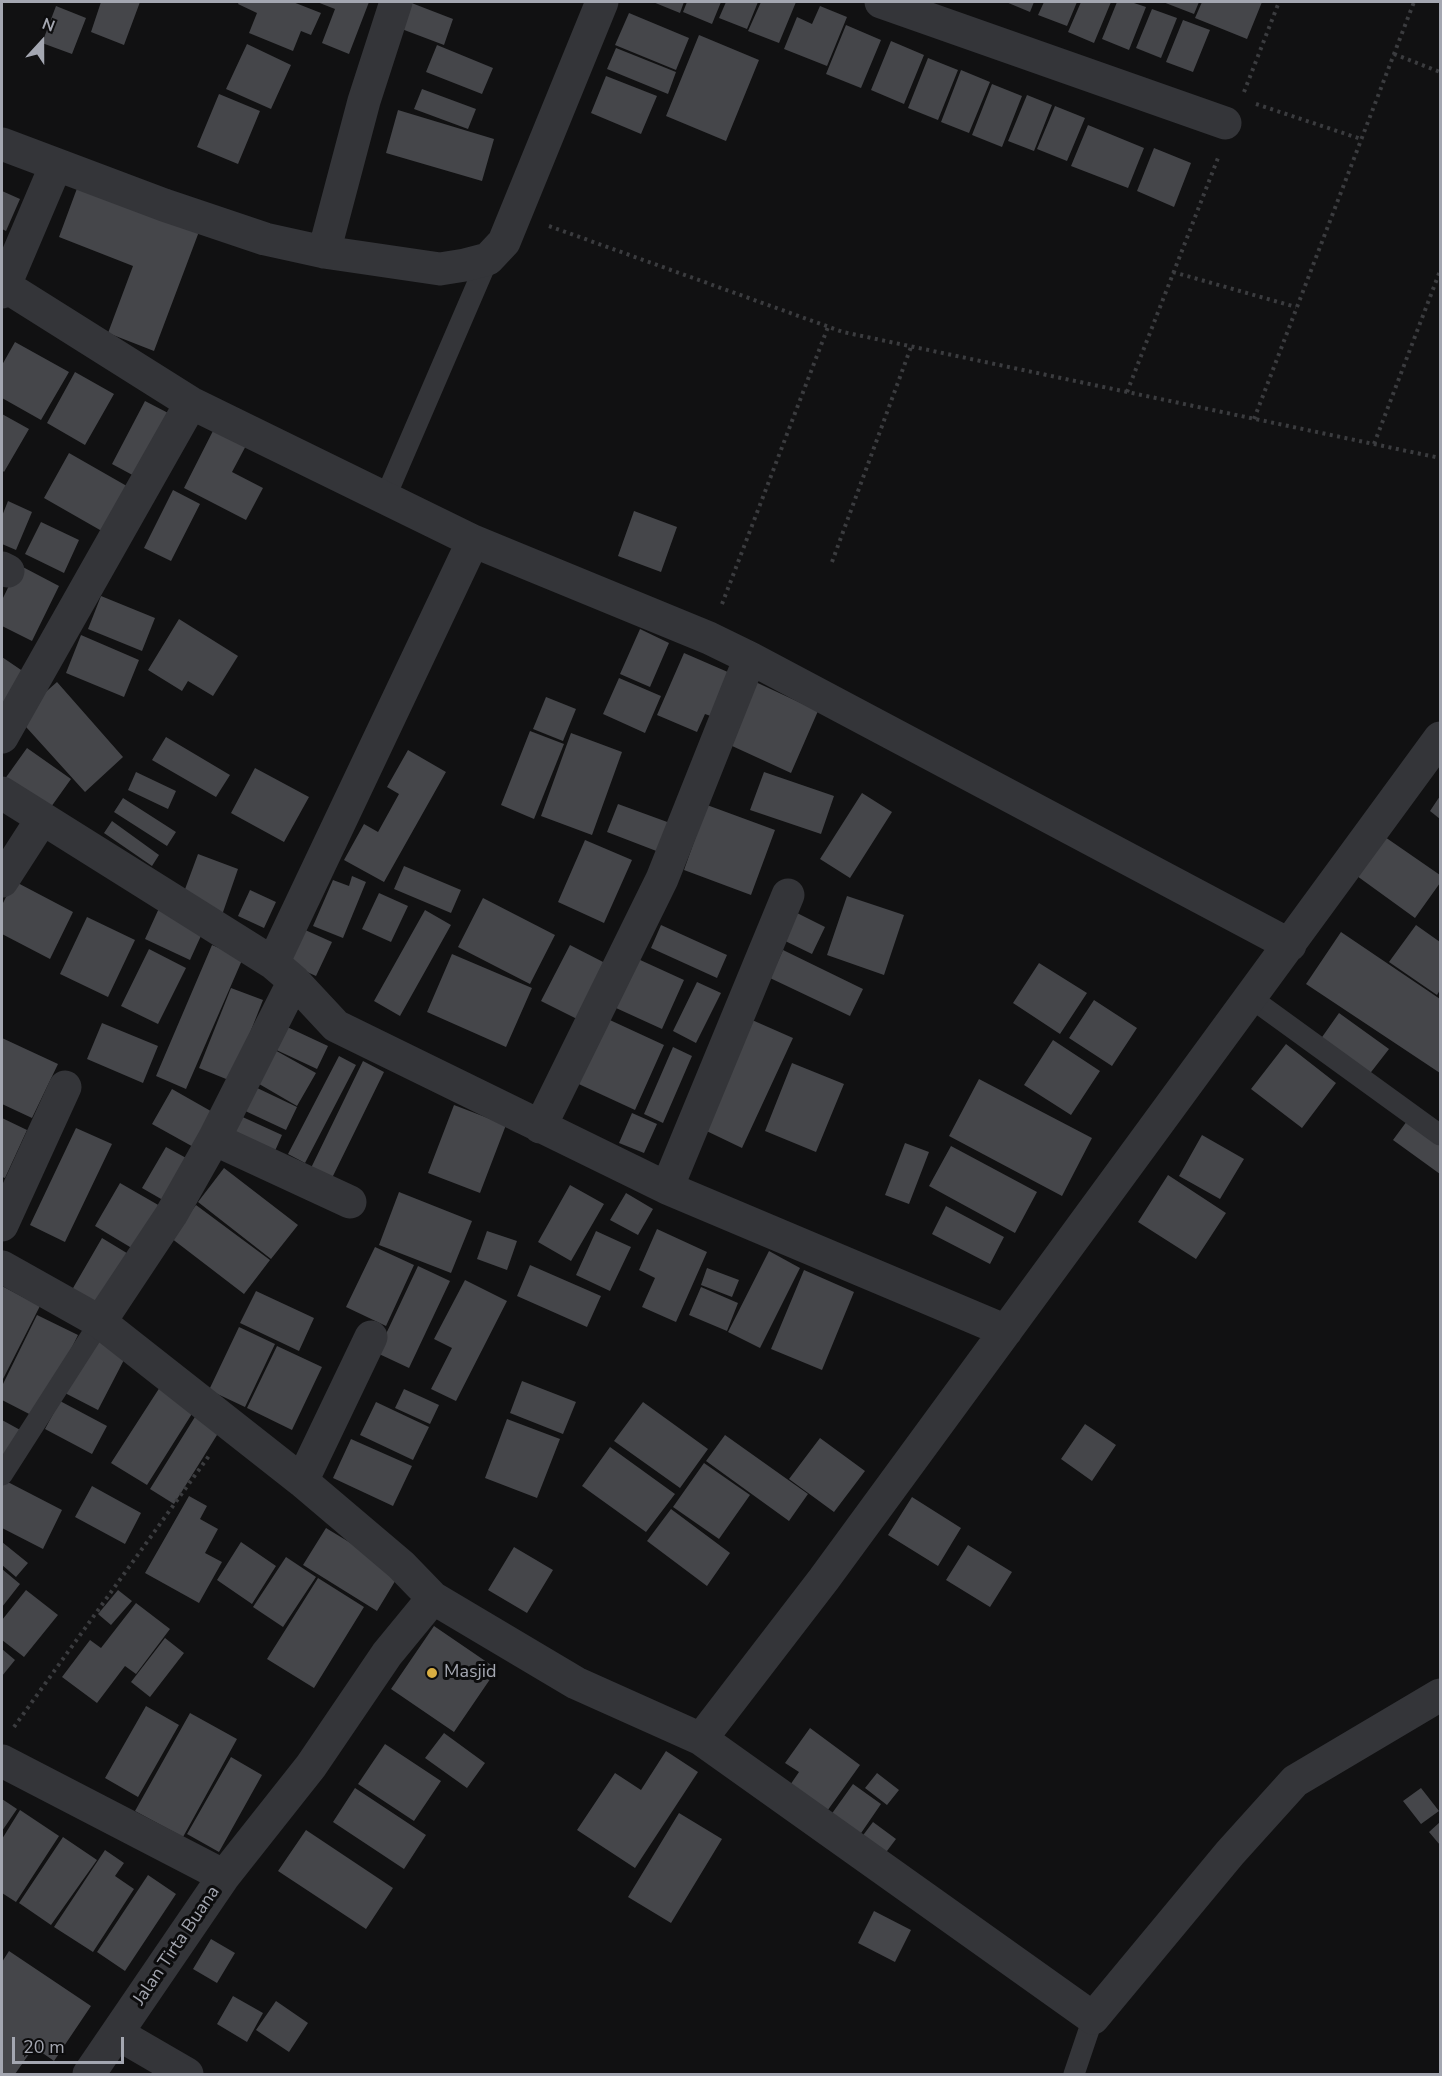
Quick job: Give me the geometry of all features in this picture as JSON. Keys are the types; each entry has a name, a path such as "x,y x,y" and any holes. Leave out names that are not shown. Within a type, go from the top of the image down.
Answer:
{"street":[{"path":"324,252 364,101 396,2"},
{"path":"2,144 265,239 324,252 440,269 465,266 488,259 504,242 602,2"},
{"path":"881,2 1229,125"},
{"path":"56,165 3,289 190,403 473,541 708,638 750,658 1290,945"},
{"path":"2,737 190,403"},
{"path":"100,1322 171,1215 214,1139 284,972 473,541"},
{"path":"540,1127 606,997 662,879 750,658"},
{"path":"701,1739 824,1579 1440,738"},
{"path":"2,793 284,972 336,1026 668,1188 1006,1331"},
{"path":"2,881 42,819"},
{"path":"668,1188 788,895"},
{"path":"2,1225 65,1088"},
{"path":"214,1139 350,1202"},
{"path":"2,1267 100,1322 302,1481 401,1566 432,1598 576,1683 701,1739 1093,2018 1230,1853 1295,1782 1440,1695"},
{"path":"302,1481 371,1337"},
{"name":"Jalan Tirta Buana","path":"89,2074 224,1876 311,1766 387,1654 432,1598"},
{"path":"5,1748 224,1876"},
{"path":"118,2034 187,2074"}],"lane":[{"path":"386,498 488,259"},
{"path":"1251,998 1440,1135"},
{"path":"2,1475 100,1322"},
{"path":"1074,2074 1093,2018"}],"path":[{"path":"1127,392 1229,125 1280,2"},
{"path":"1254,418 1414,2"},
{"path":"1394,54 1440,72"},
{"path":"1252,102 1361,139"},
{"path":"516,214 828,327 911,347 1440,458"},
{"path":"1374,444 1440,271"},
{"path":"1173,272 1296,307"},
{"path":"708,638 828,327"},
{"path":"832,562 911,347"},
{"path":"5,1748 231,1425"}],"building":[{"path":"101,2 140,2 124,45 91,32"},
{"path":"239,2 293,2 321,13 311,35 301,31 293,51 249,33 257,13 238,4"},
{"path":"317,2 369,2 349,54 322,43 335,9"},
{"path":"409,2 453,19 444,45 399,28"},
{"path":"653,2 684,2 680,13"},
{"path":"687,2 721,2 712,24 683,12"},
{"path":"726,2 758,2 747,29 719,18"},
{"path":"761,2 796,2 779,43 748,31"},
{"path":"1006,2 1034,2 1030,12"},
{"path":"1044,2 1077,2 1067,26 1038,15"},
{"path":"1081,2 1111,2 1094,43 1068,32"},
{"path":"1117,2 1131,2 1146,7 1129,50 1102,39"},
{"path":"1163,2 1199,2 1194,14"},
{"path":"1202,2 1262,2 1247,39 1195,18"},
{"path":"56,6 86,18 72,54 42,43"},
{"path":"820,6 847,17 827,66 784,49 797,17 812,24"},
{"path":"1152,9 1177,18 1161,58 1136,48"},
{"path":"629,13 689,38 676,70 615,45"},
{"path":"1183,20 1210,30 1193,72 1166,62"},
{"path":"846,25 881,40 861,88 826,74"},
{"path":"699,35 759,60 726,141 666,116"},
{"path":"891,41 924,55 904,104 871,90"},
{"path":"247,44 291,65 271,109 226,89"},
{"path":"437,45 493,68 482,94 426,72"},
{"path":"616,48 676,72 668,94 607,69"},
{"path":"928,58 958,70 938,120 908,108"},
{"path":"961,70 990,82 969,133 941,122"},
{"path":"606,76 657,96 641,134 591,113"},
{"path":"992,84 1022,96 1002,147 972,135"},
{"path":"422,89 476,109 468,129 414,109"},
{"path":"219,94 260,111 238,164 197,147"},
{"path":"1027,95 1052,105 1034,151 1008,141"},
{"path":"1055,106 1085,118 1067,161 1037,149"},
{"path":"398,110 494,139 482,181 386,153"},
{"path":"1088,125 1144,148 1128,188 1071,166"},
{"path":"1154,148 1191,163 1174,207 1137,191"},
{"path":"79,183 200,229 154,351 108,333 133,266 59,237"},
{"path":"2,191 20,199 6,231 2,229"},
{"path":"15,342 69,372 41,420 2,398 2,365"},
{"path":"75,372 114,394 85,445 47,423"},
{"path":"145,401 172,415 138,478 112,464"},
{"path":"2,414 29,429 4,472 2,470"},
{"path":"217,423 249,440 232,472 263,488 246,520 184,488"},
{"path":"69,453 132,489 107,534 44,498"},
{"path":"173,490 200,504 171,561 144,548"},
{"path":"8,501 32,512 16,550 2,544 2,516"},
{"path":"634,511 677,527 661,572 618,556"},
{"path":"41,522 79,540 64,573 25,554"},
{"path":"19,565 59,586 32,641 2,626 2,600"},
{"path":"101,596 155,618 142,651 88,629"},
{"path":"179,619 238,656 213,696 188,681 182,691 148,670"},
{"path":"640,629 669,643 650,687 620,674"},
{"path":"81,635 139,660 124,697 66,673"},
{"path":"684,653 737,676 719,719 705,714 697,732 657,715"},
{"path":"2,657 27,674 2,713"},
{"path":"619,678 661,696 645,733 603,714"},
{"path":"747,678 818,711 791,773 719,740"},
{"path":"57,682 123,757 85,792 17,717"},
{"path":"546,697 576,709 563,741 533,729"},
{"path":"530,731 564,744 534,819 501,805"},
{"path":"571,733 622,752 592,835 541,816"},
{"path":"166,737 230,775 216,797 152,760"},
{"path":"27,748 71,779 46,814 2,783"},
{"path":"408,750 446,772 384,882 344,860 364,824 378,832 399,794 387,787"},
{"path":"255,768 309,797 284,842 231,813"},
{"path":"136,772 176,791 168,809 128,790"},
{"path":"764,772 834,796 821,834 750,810"},
{"path":"862,793 892,812 850,878 820,859"},
{"path":"1440,796 1440,819 1430,811"},
{"path":"123,798 176,832 167,846 114,812"},
{"path":"618,804 670,823 659,852 607,832"},
{"path":"707,805 775,830 751,895 684,870"},
{"path":"112,821 159,855 152,866 104,833"},
{"path":"1385,837 1440,875 1440,883 1415,918 1357,876"},
{"path":"585,840 632,860 604,923 558,902"},
{"path":"198,854 238,869 222,915 181,900"},
{"path":"404,866 461,890 451,913 394,889"},
{"path":"352,876 366,882 343,938 313,926 333,880 349,886"},
{"path":"14,881 73,912 50,959 2,934 2,905"},
{"path":"250,890 276,902 264,928 238,916"},
{"path":"379,893 408,906 391,942 362,929"},
{"path":"847,896 904,915 884,975 827,955"},
{"path":"483,898 555,935 530,984 458,947"},
{"path":"160,906 205,927 190,960 145,939"},
{"path":"425,910 451,925 400,1016 374,1001"},
{"path":"793,911 825,927 812,954 779,938"},
{"path":"87,917 135,940 108,997 60,974"},
{"path":"661,925 727,955 717,978 651,948"},
{"path":"1416,925 1440,942 1440,990 1437,995 1389,962"},
{"path":"303,929 332,942 316,976 287,963"},
{"path":"1341,932 1440,999 1440,1073 1306,984"},
{"path":"212,945 243,958 186,1089 156,1076"},
{"path":"570,945 607,964 579,1020 541,1001"},
{"path":"149,949 186,968 158,1024 121,1006"},
{"path":"783,950 863,989 850,1016 770,978"},
{"path":"452,954 532,988 506,1047 427,1012"},
{"path":"638,959 684,980 662,1029 616,1008"},
{"path":"1039,963 1087,993 1060,1034 1013,1003"},
{"path":"697,982 721,993 696,1043 673,1031"},
{"path":"231,988 263,1000 231,1081 199,1068"},
{"path":"1094,1000 1137,1028 1112,1066 1069,1038"},
{"path":"1339,1013 1389,1049 1368,1076 1320,1040"},
{"path":"599,1015 664,1045 635,1110 570,1080"},
{"path":"743,1016 793,1038 742,1148 694,1125"},
{"path":"102,1023 158,1046 143,1083 87,1059"},
{"path":"283,1025 328,1046 317,1069 270,1047"},
{"path":"2,1038 58,1064 32,1118 2,1104"},
{"path":"1053,1040 1100,1071 1071,1115 1024,1085"},
{"path":"1286,1044 1336,1083 1302,1128 1251,1089"},
{"path":"673,1047 692,1056 663,1123 644,1114"},
{"path":"273,1049 316,1073 297,1106 254,1081"},
{"path":"339,1056 356,1065 305,1163 288,1154"},
{"path":"363,1061 384,1072 332,1178 311,1168"},
{"path":"792,1063 844,1084 816,1152 765,1131"},
{"path":"979,1079 1092,1138 1062,1196 949,1136"},
{"path":"253,1086 297,1107 286,1130 241,1109"},
{"path":"172,1089 216,1114 197,1149 152,1124"},
{"path":"454,1105 506,1125 480,1193 428,1173"},
{"path":"632,1113 657,1124 644,1153 619,1143"},
{"path":"236,1114 282,1135 271,1160 225,1139"},
{"path":"2,1118 27,1130 5,1178 2,1177"},
{"path":"1407,1121 1440,1145 1440,1174 1393,1140"},
{"path":"76,1128 112,1144 65,1242 30,1225"},
{"path":"1202,1135 1244,1159 1220,1199 1179,1176"},
{"path":"905,1143 929,1152 909,1204 885,1195"},
{"path":"951,1146 1037,1192 1015,1233 929,1186"},
{"path":"166,1147 199,1165 175,1207 142,1188"},
{"path":"224,1168 298,1225 271,1259 198,1202"},
{"path":"1168,1175 1226,1213 1196,1259 1138,1222"},
{"path":"120,1183 160,1206 135,1250 95,1226"},
{"path":"570,1185 604,1204 571,1261 538,1242"},
{"path":"399,1192 472,1221 451,1273 379,1245"},
{"path":"626,1193 653,1209 638,1235 610,1220"},
{"path":"196,1205 270,1260 244,1294 171,1238"},
{"path":"946,1206 1004,1237 990,1264 932,1234"},
{"path":"657,1229 707,1252 676,1322 642,1307 655,1278 639,1270"},
{"path":"487,1231 517,1241 507,1270 477,1259"},
{"path":"596,1231 631,1247 610,1291 576,1275"},
{"path":"102,1238 135,1258 103,1315 69,1295"},
{"path":"375,1247 414,1265 386,1326 346,1307"},
{"path":"769,1251 800,1268 760,1348 728,1332"},
{"path":"530,1265 601,1296 587,1327 517,1296"},
{"path":"418,1266 450,1281 409,1368 377,1353"},
{"path":"707,1268 739,1280 732,1297 701,1285"},
{"path":"804,1270 854,1292 822,1370 771,1349"},
{"path":"465,1280 507,1301 456,1401 431,1389 452,1348 434,1339"},
{"path":"2,1286 40,1306 2,1381"},
{"path":"701,1287 738,1303 727,1331 689,1315"},
{"path":"256,1291 314,1318 299,1351 240,1323"},
{"path":"37,1315 78,1335 37,1418 2,1400 2,1386"},
{"path":"239,1327 275,1344 245,1407 209,1390"},
{"path":"92,1338 126,1356 98,1410 63,1392"},
{"path":"277,1346 322,1367 292,1430 247,1408"},
{"path":"522,1381 576,1402 563,1434 510,1413"},
{"path":"160,1387 195,1409 147,1485 111,1463"},
{"path":"404,1389 439,1405 430,1424 395,1408"},
{"path":"60,1401 107,1426 92,1454 45,1429"},
{"path":"376,1402 429,1427 413,1460 360,1435"},
{"path":"643,1402 708,1449 680,1488 614,1441"},
{"path":"198,1412 222,1427 174,1504 150,1489"},
{"path":"507,1419 560,1439 537,1498 485,1478"},
{"path":"2,1420 22,1431 2,1468"},
{"path":"1085,1424 1116,1445 1092,1481 1061,1459"},
{"path":"725,1435 808,1494 789,1521 706,1461"},
{"path":"820,1438 865,1471 834,1512 789,1479"},
{"path":"351,1439 412,1466 393,1506 333,1478"},
{"path":"610,1447 675,1494 646,1532 582,1486"},
{"path":"704,1463 750,1495 719,1539 673,1507"},
{"path":"2,1479 62,1510 43,1549 2,1528"},
{"path":"92,1486 141,1513 125,1544 75,1517"},
{"path":"189,1496 207,1506 200,1519 218,1529 205,1553 222,1562 199,1603 145,1573"},
{"path":"912,1497 961,1528 938,1566 888,1535"},
{"path":"671,1509 730,1553 707,1586 647,1541"},
{"path":"326,1528 400,1573 377,1611 303,1565"},
{"path":"2,1542 28,1563 16,1577 2,1565"},
{"path":"241,1542 276,1566 252,1604 217,1580"},
{"path":"968,1545 1012,1572 990,1607 946,1580"},
{"path":"514,1547 553,1570 527,1613 488,1590"},
{"path":"286,1557 316,1577 283,1627 253,1607"},
{"path":"2,1569 20,1584 2,1607"},
{"path":"318,1578 364,1607 314,1688 267,1659"},
{"path":"26,1590 58,1615 24,1657 2,1640 2,1620"},
{"path":"118,1590 132,1601 111,1625 98,1614"},
{"path":"136,1603 170,1629 136,1674 125,1666 97,1703 62,1677 90,1640 101,1648"},
{"path":"434,1626 497,1669 454,1732 391,1689"},
{"path":"165,1638 184,1653 150,1697 131,1682"},
{"path":"2,1649 15,1660 2,1676"},
{"path":"146,1706 179,1725 138,1797 105,1778"},
{"path":"190,1713 237,1739 183,1837 135,1811"},
{"path":"810,1728 860,1765 825,1814 788,1788 799,1772 785,1763"},
{"path":"444,1733 485,1763 467,1788 425,1758"},
{"path":"385,1744 441,1781 414,1821 358,1784"},
{"path":"666,1751 698,1772 635,1868 577,1830 615,1773 641,1790"},
{"path":"231,1757 262,1775 219,1852 187,1834"},
{"path":"877,1773 899,1790 887,1805 865,1788"},
{"path":"853,1784 881,1804 857,1839 828,1819"},
{"path":"355,1788 426,1835 404,1869 333,1822"},
{"path":"1421,1788 1439,1811 1421,1824 1403,1801"},
{"path":"2,1799 17,1809 2,1831"},
{"path":"20,1810 59,1836 16,1902 2,1893 2,1839"},
{"path":"679,1813 722,1839 671,1923 628,1897"},
{"path":"873,1822 896,1839 881,1859 858,1842"},
{"path":"1440,1822 1440,1845 1429,1832"},
{"path":"306,1830 393,1888 366,1929 278,1871"},
{"path":"63,1837 97,1860 51,1925 19,1903"},
{"path":"105,1850 124,1863 115,1876 134,1889 93,1952 54,1927"},
{"path":"148,1875 176,1894 125,1971 97,1952"},
{"path":"874,1911 911,1930 895,1962 858,1943"},
{"path":"211,1939 235,1953 217,1983 193,1969"},
{"path":"9,1951 91,2006 54,2061 34,2047 15,2074 2,2074 2,1962"},
{"path":"233,1996 263,2013 247,2042 217,2024"},
{"path":"276,2001 308,2023 289,2052 256,2030"}],"place":[{"name":"Masjid","path":"432,1673"}]}
